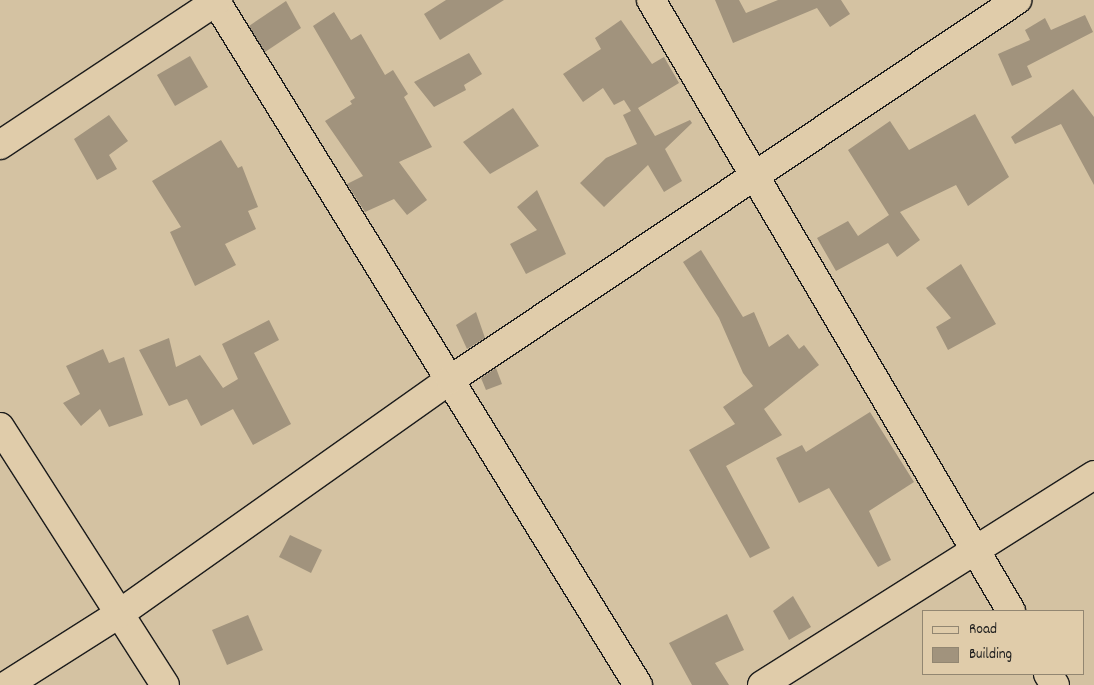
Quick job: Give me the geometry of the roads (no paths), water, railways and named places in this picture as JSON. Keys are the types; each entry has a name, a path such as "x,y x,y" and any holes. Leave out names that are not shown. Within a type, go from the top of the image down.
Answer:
{"street":[{"path":"651,0 1010,610"},
{"path":"7,685 119,614 450,380 756,178 1017,0"},
{"path":"0,145 216,1 638,685"},
{"path":"0,427 165,685"},
{"path":"762,685 1094,475"}]}
